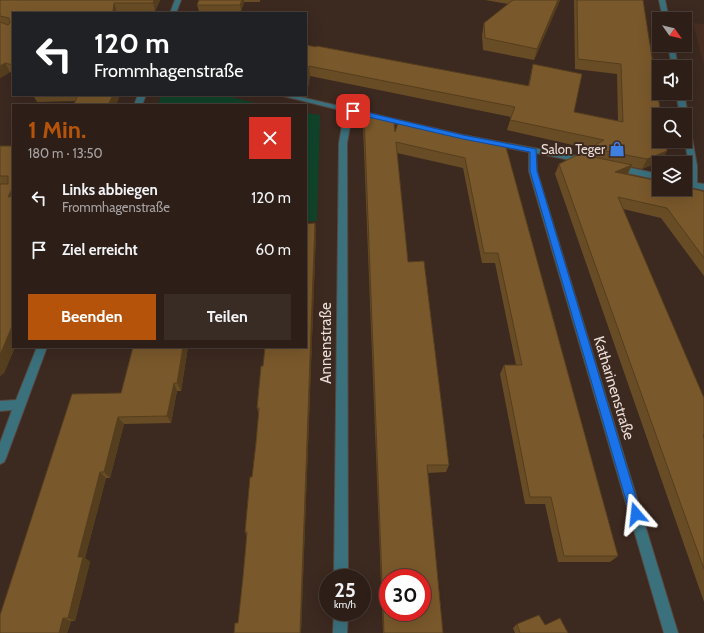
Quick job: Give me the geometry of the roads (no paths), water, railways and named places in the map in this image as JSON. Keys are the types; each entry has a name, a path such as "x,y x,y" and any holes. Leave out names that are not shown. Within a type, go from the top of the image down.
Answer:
{"street":[{"path":"173,12 178,0"},
{"path":"662,0 665,12"},
{"path":"287,96 463,137 594,163"},
{"name":"Annenstraße","path":"341,569 343,143 347,120 353,111"},
{"name":"Katharinenstraße","path":"534,150 532,157 533,171 671,633"},
{"path":"692,160 692,170"},
{"path":"608,166 652,175"},
{"path":"692,185 704,187"},
{"path":"0,458 42,348"},
{"path":"0,406 19,405"},
{"path":"340,633 341,621"}],"place":[{"name":"Salon Teger","path":"617,149"}]}
